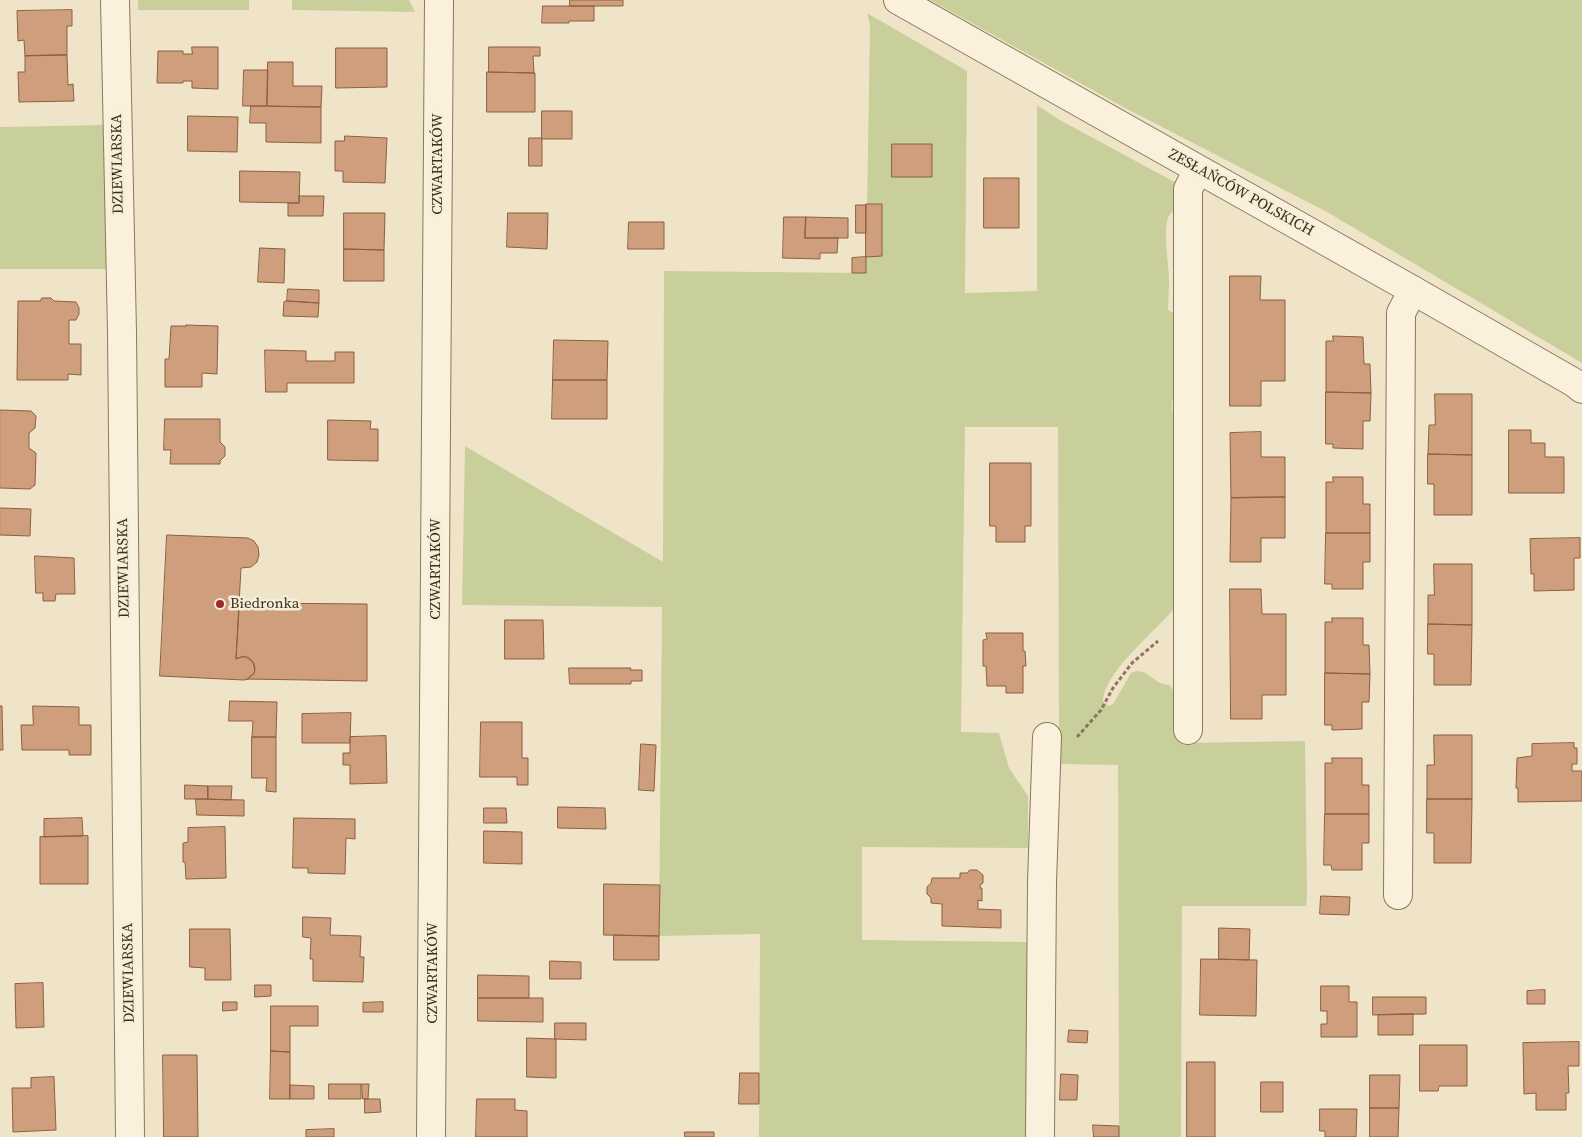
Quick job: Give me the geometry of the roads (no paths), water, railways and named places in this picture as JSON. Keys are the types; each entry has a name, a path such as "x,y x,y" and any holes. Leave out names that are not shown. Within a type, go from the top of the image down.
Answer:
{"street":[{"name":"DZIEWIARSKA","path":"115,0 130,1137"},
{"name":"CZWARTAKÓW","path":"432,1137 439,0"},
{"name":"ZESŁAŃCÓW POLSKICH","path":"898,0 1413,290 1573,382 1582,390"},
{"path":"1188,730 1188,189 1198,170"},
{"path":"1398,895 1401,313 1413,290"},
{"path":"1040,1137 1042,882 1047,750"}],"place":[{"name":"Biedronka","path":"220,604"}]}
